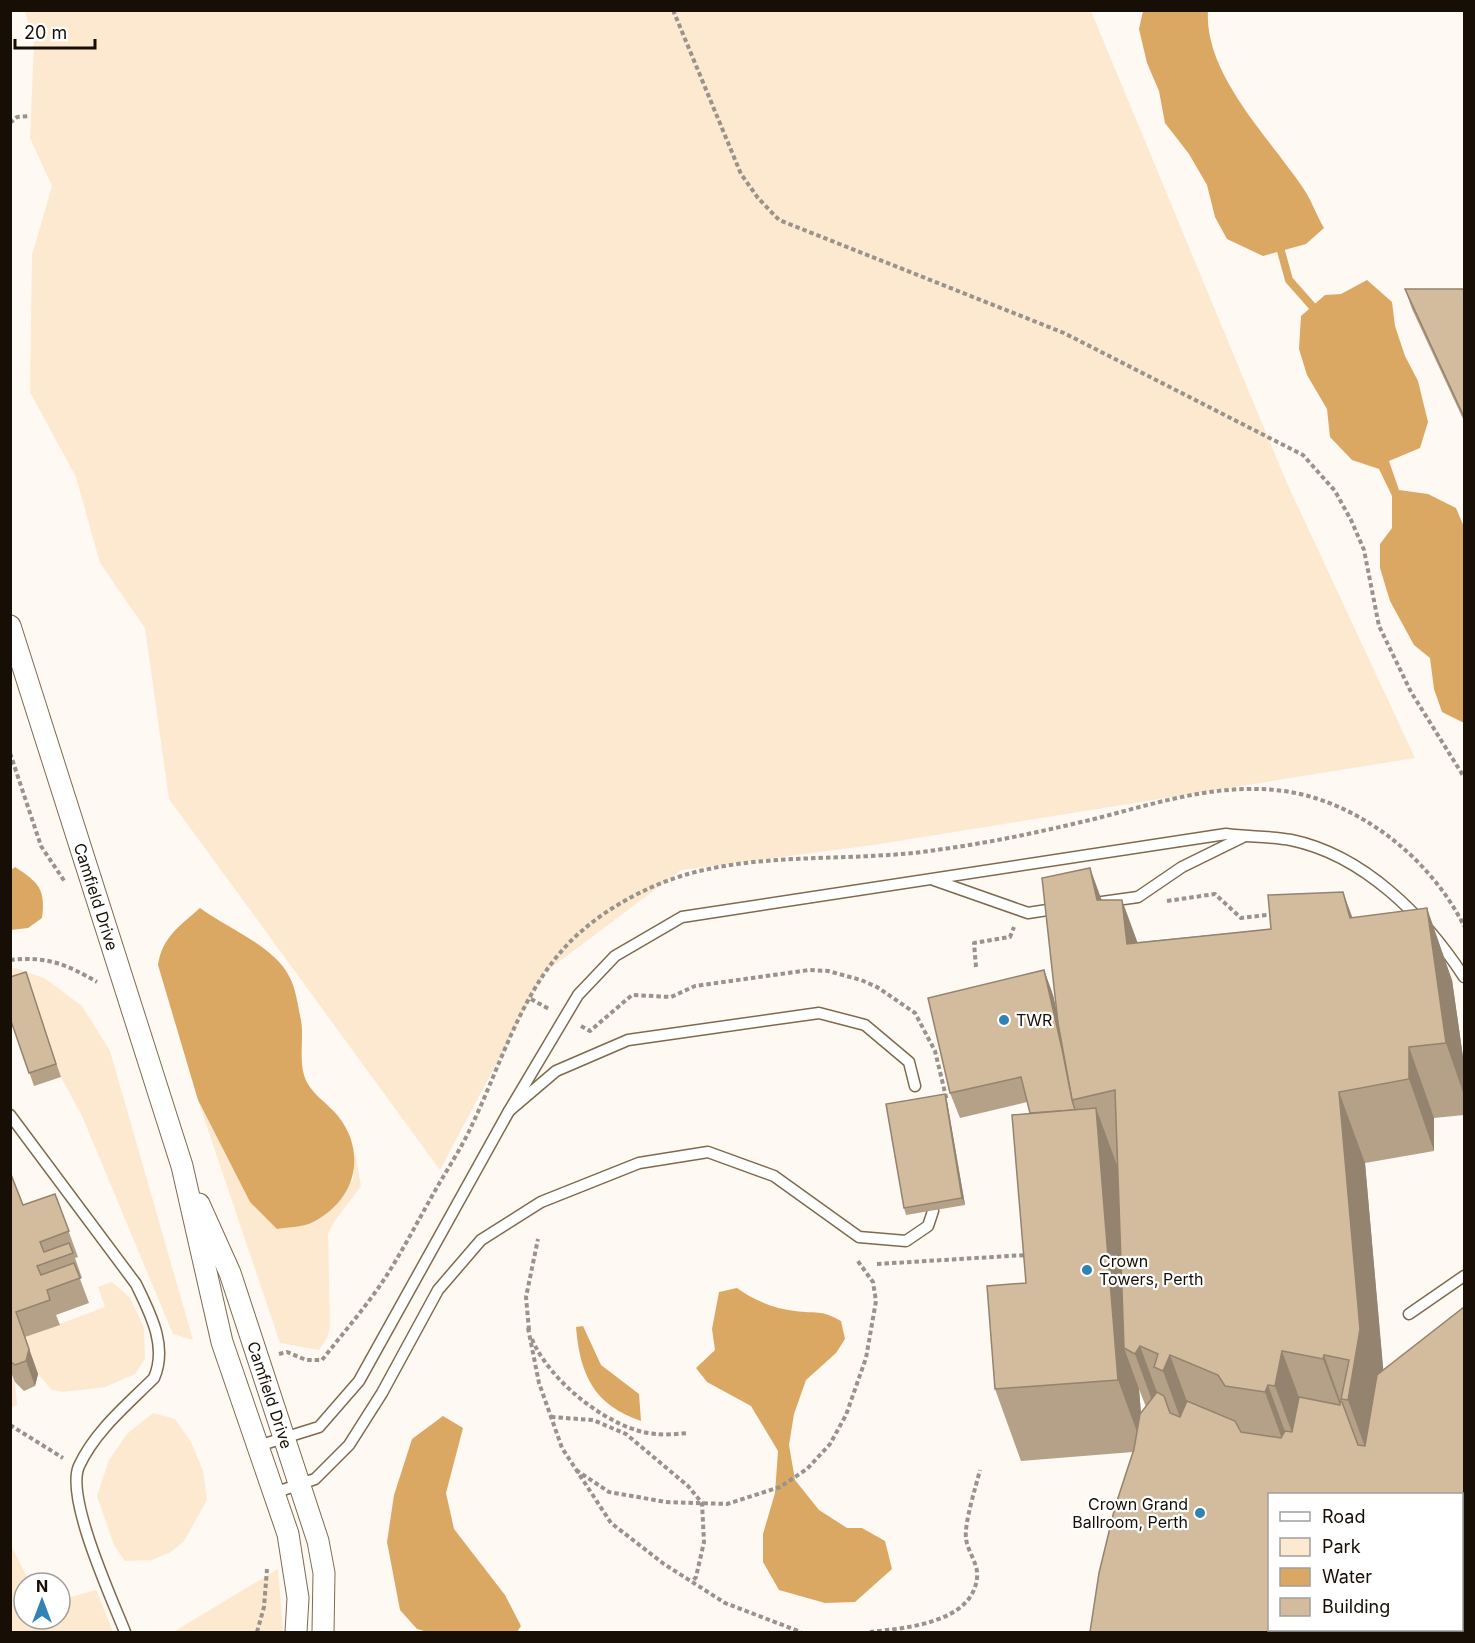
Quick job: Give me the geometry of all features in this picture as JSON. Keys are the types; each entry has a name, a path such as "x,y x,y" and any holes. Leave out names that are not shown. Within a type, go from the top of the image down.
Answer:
{"street":[{"name":"Camfield Drive","path":"10,626 182,1166 222,1342 288,1534 298,1598 296,1632"},
{"name":"Camfield Drive","path":"182,1166 230,1273 301,1483 318,1540 324,1573 323,1632"}],"lane":[{"path":"258,1446 319,1427 359,1381 509,1111 578,995 615,956 682,917 1226,834 1291,840 1334,856 1374,878 1434,933 1464,977"},
{"path":"1094,903 1138,897 1170,875 1244,836"},
{"path":"931,879 1028,913 1072,906"},
{"path":"509,1111 555,1071 628,1040 819,1013 865,1025 909,1062 915,1086"},
{"path":"10,1115 136,1284 152,1315 160,1352 159,1366 154,1378 100,1434 78,1468 80,1515 125,1632"},
{"path":"274,1493 315,1479 349,1445 382,1393 438,1290 481,1240 541,1202 639,1163 708,1152 774,1176 859,1237 906,1241 928,1226 933,1211"},
{"path":"1409,1314 1464,1276"}],"path":[{"path":"673,10 741,174 778,220 1064,333 1303,455 1335,491 1351,520 1364,550 1379,626 1411,692 1464,777"},
{"path":"10,123 17,117 30,116"},
{"path":"10,753 41,846 69,887"},
{"path":"268,1356 287,1352 306,1360 322,1360 384,1279 472,1126 497,1063 544,973 584,929 634,896 685,875 752,860 856,858 940,850 1045,831 1203,792 1275,790 1317,799 1367,822 1400,846 1433,877 1455,907 1464,926"},
{"path":"1170,875 1177,883 1176,900"},
{"path":"1164,902 1215,894 1241,918 1276,913"},
{"path":"976,967 974,943 1010,937 1017,922 1009,910 1011,907"},
{"path":"98,973 102,984"},
{"path":"531,999 558,1014"},
{"path":"538,1239 526,1298 528,1328 539,1383 561,1448 611,1522 664,1564 724,1603 801,1632"},
{"path":"878,1264 1029,1255 1029,1263"},
{"path":"576,1470 609,1492 666,1502 727,1504 780,1487 807,1469 830,1444 846,1415 866,1358 873,1329 876,1301 873,1282 857,1260"},
{"path":"528,1328 538,1354 569,1389 599,1410 624,1425 654,1434 688,1433"},
{"path":"551,1418 593,1420 626,1434 663,1463 702,1503 704,1542 696,1577 692,1582"},
{"path":"10,1425 63,1458"},
{"path":"870,1632 902,1629 938,1619 961,1608 974,1595 978,1575 966,1538 980,1470"}],"green space":[{"path":"25,11 1091,11 1286,481 1415,758 873,845 681,870 544,973 440,1170 169,799 145,628 100,563 76,477 30,392 32,255 52,186 30,138 34,44"},
{"path":"15,968 44,978 82,1006 110,1051 193,1340 173,1334 83,1118 61,1077 31,985 11,992 10,969"},
{"path":"198,1100 250,1202 353,1181 355,1151 361,1186 334,1222 328,1234 330,1325 327,1338 319,1350 280,1343"},
{"path":"112,1282 130,1298 144,1328 145,1359 135,1374 105,1387 63,1392 52,1390 38,1374 25,1337 105,1307 98,1287"},
{"path":"11,1370 15,1382 17,1405 11,1408"},
{"path":"153,1413 175,1419 191,1442 203,1471 207,1500 184,1541 171,1552 152,1560 125,1561 114,1545 97,1496 109,1460 127,1434"},
{"path":"11,1545 24,1571 12,1571 12,1631 72,1631 72,1597 96,1590 113,1632 11,1632"},
{"path":"278,1569 283,1632 173,1632"}],"water":[{"path":"1143,11 1208,11 1210,35 1217,59 1228,82 1242,106 1305,191 1324,228 1306,244 1263,256 1227,239 1215,217 1207,185 1189,154 1165,123 1159,91 1147,63 1139,29"},
{"path":"1367,280 1392,302 1395,326 1405,356 1418,381 1428,422 1420,448 1389,461 1399,490 1428,494 1456,508 1464,527 1464,723 1442,712 1434,689 1430,658 1414,645 1390,601 1380,568 1380,544 1392,528 1392,496 1379,469 1352,460 1330,437 1327,409 1307,375 1299,349 1301,316 1325,295 1341,294"},
{"path":"15,867 39,887 43,908 42,918 28,928 11,930 11,870"},
{"path":"200,908 249,938 282,965 295,992 301,1020 302,1062 306,1081 338,1116 353,1146 353,1175 347,1189 339,1202 309,1224 277,1229 250,1202 198,1100 158,965 168,939"},
{"path":"737,1288 772,1306 787,1310 823,1313 841,1321 845,1339 836,1353 806,1380 794,1414 789,1445 795,1480 819,1510 847,1528 862,1528 885,1541 892,1569 855,1602 825,1603 779,1590 763,1562 763,1534 775,1493 778,1451 751,1406 707,1382 696,1368 715,1350 712,1329 719,1292"},
{"path":"583,1326 601,1365 639,1394 641,1421 612,1406 592,1386 581,1360 578,1344 576,1327"},
{"path":"443,1416 463,1428 446,1493 454,1529 505,1595 521,1626 517,1632 428,1632 417,1629 400,1610 387,1542 394,1495 412,1439"}],"building":[{"path":"1405,289 1464,289 1464,417"},
{"name":"Crown Towers, Perth","path":"1090,868 1097,900 1122,900 1127,944 1271,929 1268,895 1343,892 1350,918 1427,908 1446,1043 1409,1047 1409,1079 1339,1092 1360,1329 1348,1400 1341,1399 1349,1360 1324,1355 1323,1359 1282,1351 1275,1386 1268,1385 1265,1392 1225,1386 1218,1375 1170,1355 1163,1371 1154,1367 1158,1354 1140,1346 1135,1354 1124,1348 1115,1090 1072,1100 1058,1023 1042,878"},
{"path":"1044,970 1075,1110 1030,1113 1021,1077 950,1093 928,998"},
{"path":"26,972 56,1064 29,1073 10,1018 10,977"},
{"path":"945,1094 962,1198 904,1208 886,1104"},
{"path":"1096,1108 1118,1380 995,1389 987,1286 1026,1283 1012,1115"},
{"path":"10,1172 23,1205 55,1194 69,1231 40,1242 44,1252 69,1243 73,1253 37,1266 41,1275 74,1263 80,1278 47,1290 50,1300 16,1312 29,1349 26,1361 15,1365 10,1361"},
{"path":"1464,1307 1464,1632 1090,1632 1099,1573 1115,1507 1134,1449 1140,1414 1157,1392 1164,1396 1170,1413 1180,1417 1187,1401 1235,1421 1241,1432 1281,1438 1285,1431 1292,1432 1299,1397 1340,1405 1340,1401 1358,1445 1365,1446 1377,1375"}],"waterway":[{"path":"1281,251 1289,280 1312,306"}],"place":[{"name":"TWR","path":"1004,1020"},
{"name":"Crown Towers, Perth","path":"1087,1270"},
{"name":"Crown Grand Ballroom, Perth","path":"1200,1513"}]}
